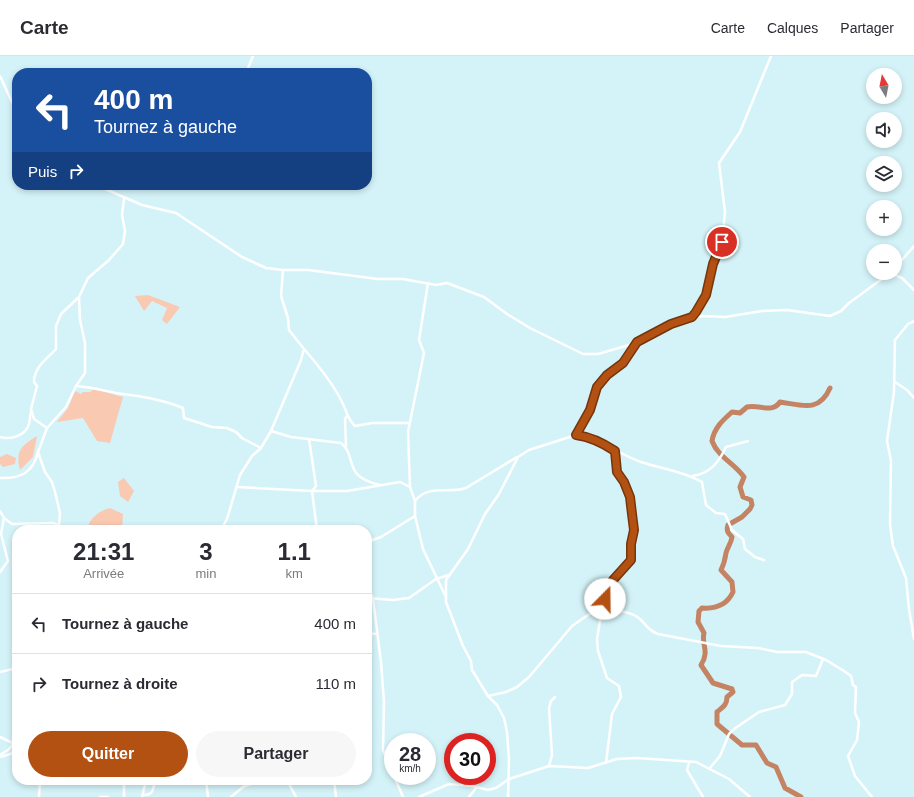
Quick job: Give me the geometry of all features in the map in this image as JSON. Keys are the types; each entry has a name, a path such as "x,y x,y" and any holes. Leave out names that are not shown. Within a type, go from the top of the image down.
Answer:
{"street":[{"path":"248,68 253,56"},
{"path":"692,317 706,295 713,264 722,242 725,212 719,163 740,132 771,56"},
{"path":"0,76 12,102"},
{"path":"107,190 142,205 176,213 242,257 266,268 308,270 378,279 403,278 436,285 447,283 484,297 506,314 530,328 583,354 598,354 637,342 671,324 692,317 725,317 762,311 787,310 830,316 840,312 849,303 880,280"},
{"path":"0,437 9,439 19,436 29,426 37,386 34,382 35,373 44,360 56,349 56,326 61,314 79,297 88,278 109,260 123,244 125,231 122,215 124,198"},
{"path":"902,260 914,246"},
{"path":"283,270 281,296 288,318 289,330 322,370 342,402 349,421 355,426 409,422"},
{"path":"902,278 914,290"},
{"path":"428,283 419,340 424,354 408,432 410,487 415,501 415,516 423,549 436,579 445,595 450,615 463,646 471,660 472,670 488,696 501,711 507,732 509,779 508,797"},
{"path":"0,478 18,477 36,461 47,428 66,407 76,386 85,373 85,343 80,320 79,297"},
{"path":"914,321 908,324 894,340 895,381 887,441 891,461 890,524 893,546 906,578 914,639"},
{"path":"576,435 590,410 597,387 607,375 623,363 637,342"},
{"path":"224,525 227,519 240,475 252,456 261,448 270,431 301,360 304,349"},
{"path":"895,381 907,390 914,398"},
{"path":"76,386 92,387 174,404 183,408 184,418 212,427 227,428 261,448"},
{"path":"32,409 34,419 47,428"},
{"path":"347,416 345,418 346,446 351,458 352,467 358,475 381,485"},
{"path":"270,431 309,439 341,443 346,446"},
{"path":"415,501 419,496 428,492 444,489 460,490 466,488 529,450 576,435 604,443 615,451 641,462 692,476 702,482 706,505 716,512 725,514 732,530 743,538 746,549 755,557 764,560"},
{"path":"309,439 316,486 312,492 316,525"},
{"path":"692,476 707,471 718,462 726,447 748,441"},
{"path":"488,696 506,692 517,687 529,677 572,626 598,608 605,599 613,580 631,560 631,544 634,530 630,497 624,482 617,472 615,451"},
{"path":"0,511 4,518 12,524 53,523 59,525 60,513 55,492 52,482 45,472 38,452"},
{"path":"445,595 446,580 468,549 485,514 499,494 518,457"},
{"path":"236,487 312,492 347,491 400,482 410,487"},
{"path":"372,540 381,537 415,516"},
{"path":"0,572 8,561 1,534 4,518"},
{"path":"384,752 384,702 372,599 393,600 409,598 436,579 449,575"},
{"path":"598,608 623,612 634,616 650,632 658,634 721,646 758,648 777,652 806,652 851,676 853,685 856,687 855,713 859,722 857,740 848,756 855,776 872,797"},
{"path":"598,608 601,615 597,639 598,651 607,678 619,686 621,697 612,714 606,763"},
{"path":"372,634 377,634"},
{"path":"709,769 720,756 729,734 759,712 785,705 792,694 792,682 802,675 816,676 823,660"},
{"path":"0,672 12,669"},
{"path":"549,766 552,755 549,708 551,701 555,697"},
{"path":"0,737 12,742"},
{"path":"0,756 12,747"},
{"path":"0,756 12,753"},
{"path":"419,797 425,796 449,784 472,786 488,790 496,788 509,779 549,766 588,768 617,759 637,758 696,762 729,779 750,797"},
{"path":"689,762 688,770 703,797"},
{"path":"39,797 40,785"},
{"path":"124,785 124,797"},
{"path":"145,785 143,796 149,795 153,792 155,785"},
{"path":"207,785 208,797"},
{"path":"231,797 248,785"},
{"path":"290,785 296,797"},
{"path":"335,785 336,797"},
{"path":"398,785 403,797"},
{"path":"468,797 476,788"},
{"path":"100,797 108,797"}],"shaded area":[{"path":"148,295 180,307 167,324 162,320 167,308 152,301 144,311 135,296"},
{"path":"94,389 123,397 110,443 97,441 83,418 57,422 68,408 75,391 81,394 83,392 90,392"},
{"path":"37,436 33,457 20,470 18,458 23,446"},
{"path":"7,454 16,458 15,464 3,467 0,464 0,457"},
{"path":"124,478 134,491 128,502 120,496 118,482"},
{"path":"110,508 123,514 122,525 88,525 92,519 102,511"}],"waterway":[{"path":"801,797 785,788 776,767 767,763 756,745 742,745 717,724 717,712 724,706 727,697 733,692 732,689 713,683 701,665 705,656 704,633 698,622 699,611 702,608 712,608 724,603 733,592 732,582 721,570 732,537 729,534 727,527 742,517 752,505 751,500 743,497 740,487 744,477 722,456 712,441 717,428 732,412 740,413 747,407 752,406 769,408 777,406 780,402 809,406 821,401 826,396 830,388"}],"route":[{"path":"605,599 613,580 631,560 631,544 634,530 630,497 624,482 617,472 615,451 604,443 576,435 584,418 590,410 597,387 607,375 623,363 633,346 637,342 671,324 692,317 696,312 706,295 713,264 722,242"}]}
